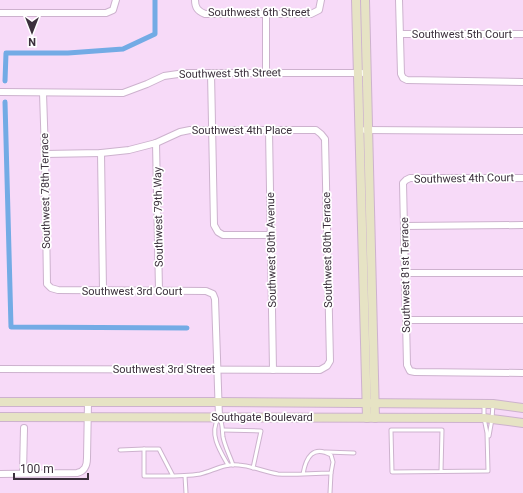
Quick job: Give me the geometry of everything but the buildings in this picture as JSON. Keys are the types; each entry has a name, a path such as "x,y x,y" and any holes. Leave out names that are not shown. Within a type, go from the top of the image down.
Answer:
{"main road":[{"path":"356,0 359,130 371,403"},
{"path":"366,0 371,418"},
{"name":"Southgate Boulevard","path":"0,402 493,404 523,408"},
{"name":"Southgate Boulevard","path":"0,417 492,418 523,423"}],"street":[{"path":"0,13 106,13 114,10 116,0"},
{"name":"Southwest 6th Street","path":"195,0 195,5 198,11 205,14 311,14 319,10 321,0"},
{"path":"399,0 401,74 407,80 523,82"},
{"path":"266,13 266,72"},
{"name":"Southwest 5th Court","path":"400,34 523,34"},
{"name":"Southwest 5th Street","path":"0,92 123,93 164,76 185,73 367,73"},
{"path":"210,73 214,225 218,232 223,235 270,235"},
{"name":"Southwest 78th Terrace","path":"42,93 45,154 47,284 51,288"},
{"name":"Southwest 4th Place","path":"45,154 101,153 129,150 156,143 180,132 190,130 316,130 321,134"},
{"name":"Southwest 80th Avenue","path":"269,130 274,370"},
{"path":"359,130 523,131"},
{"name":"Southwest 80th Terrace","path":"321,134 325,139 330,361 327,366"},
{"name":"Southwest 79th Way","path":"156,143 160,290"},
{"path":"101,153 103,290"},
{"name":"Southwest 4th Court","path":"406,180 410,178 523,178"},
{"name":"Southwest 81st Terrace","path":"406,180 403,183 407,365 410,371 523,373"},
{"path":"404,226 523,225"},
{"path":"405,273 523,273"},
{"name":"Southwest 3rd Court","path":"51,288 58,290 206,291 213,294 215,299 217,369"},
{"path":"406,320 523,320"},
{"name":"Southwest 3rd Street","path":"0,369 320,370 327,366"},
{"path":"217,369 219,417"},
{"path":"0,474 77,473 84,470 87,462 88,402"},
{"path":"24,428 24,473"}],"lane":[{"path":"441,471 442,430 390,430 392,472 488,471 488,442 484,418 484,404"},
{"path":"488,442 493,404"},
{"path":"228,465 215,437 214,425 219,417 223,424 222,430 225,444 233,465"},
{"path":"222,430 261,431 253,468"},
{"path":"144,449 144,476 185,476 201,474 228,465 239,465 278,474 330,473"},
{"path":"120,450 159,449 173,476"},
{"path":"303,474 308,457 316,451 354,453"},
{"path":"325,452 331,455 333,462 330,473 330,493"},
{"path":"185,476 186,493"}],"waterway":[{"path":"5,81 6,53 68,53 123,49 155,34 155,0"},
{"path":"5,102 11,327 187,328"}]}
